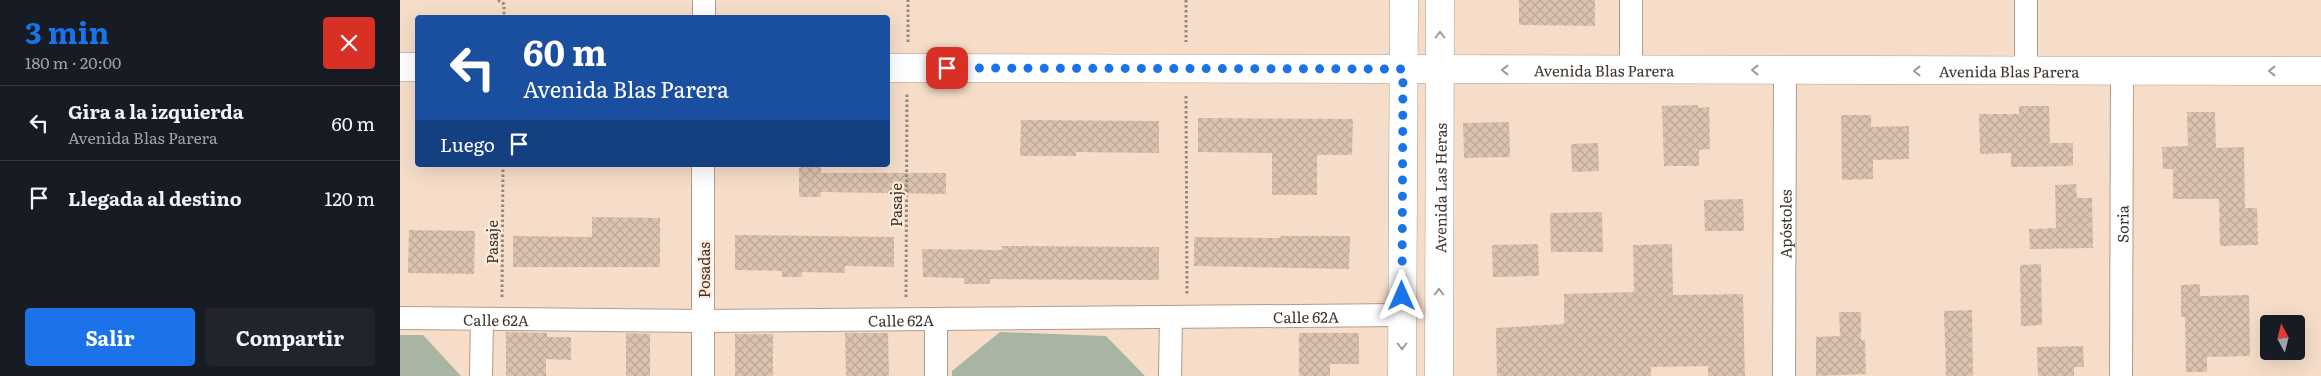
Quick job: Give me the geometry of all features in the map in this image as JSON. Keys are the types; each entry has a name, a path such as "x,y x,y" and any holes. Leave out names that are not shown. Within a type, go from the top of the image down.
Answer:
{"main road":[{"path":"1402,376 1404,0"},
{"name":"Avenida Las Heras","path":"1439,376 1440,0"},
{"path":"400,67 415,67"},
{"name":"Avenida Blas Parera","path":"898,68 2321,71"}],"street":[{"path":"704,0 704,15"},
{"path":"1631,0 1631,70"},
{"path":"2026,0 2026,71"},
{"name":"Apóstoles","path":"1784,376 1785,70"},
{"name":"Soria","path":"2121,376 2122,70"},
{"name":"Posadas","path":"703,376 704,167"},
{"name":"Calle 62A","path":"400,318 703,321 1402,315"},
{"path":"1170,376 1179,318"},
{"path":"481,376 492,319"},
{"path":"936,320 936,376"}],"path":[{"path":"498,0 504,4 504,15"},
{"name":"Pasaje","path":"906,319 898,68 908,0"},
{"path":"1179,318 1186,69 1186,0"},
{"name":"Pasaje","path":"492,319 503,167"}],"green space":[{"path":"1000,332 1106,336 1145,376 952,376 952,371"},
{"path":"400,335 423,335 461,376 400,376"}],"building":[{"path":"1519,0 1595,0 1595,26 1519,25"},
{"path":"1698,105 1698,108 1709,107 1710,149 1699,150 1699,166 1664,166 1662,106"},
{"path":"2019,106 2049,106 2050,143 2073,143 2073,166 2011,167 2011,153 1980,154 1979,114 2019,114"},
{"path":"2187,112 2215,112 2216,148 2244,147 2245,208 2257,208 2258,245 2220,246 2219,199 2173,199 2173,169 2163,169 2162,147 2188,146"},
{"path":"1841,115 1871,115 1871,127 1909,126 1909,159 1873,160 1873,179 1842,180"},
{"path":"1198,118 1353,119 1352,155 1317,155 1317,195 1272,195 1272,153 1198,152"},
{"path":"1021,120 1159,121 1159,153 1076,152 1076,156 1020,156"},
{"path":"1509,122 1510,157 1464,158 1463,123"},
{"path":"1598,143 1599,171 1572,172 1571,144"},
{"path":"799,167 821,167 821,173 946,173 946,194 821,192 821,197 799,197"},
{"path":"2076,184 2077,198 2092,198 2093,248 2030,249 2029,229 2056,228 2055,185"},
{"path":"1743,199 1744,231 1705,231 1704,200"},
{"path":"1602,212 1603,252 1551,252 1550,213"},
{"path":"592,217 660,218 660,267 513,267 513,236 592,237"},
{"path":"409,230 475,231 474,274 408,273"},
{"path":"735,235 894,237 894,267 845,266 845,273 802,272 802,277 782,277 782,271 735,270"},
{"path":"1280,236 1350,236 1349,269 1194,266 1194,237 1280,238"},
{"path":"1538,244 1539,276 1493,277 1492,245"},
{"path":"1672,244 1673,295 1743,294 1745,376 1708,376 1708,366 1651,367 1651,376 1497,376 1496,328 1564,324 1564,294 1634,292 1633,245"},
{"path":"1002,246 1159,247 1159,280 990,279 990,284 964,284 964,278 923,277 922,249 1002,250"},
{"path":"2041,264 2042,325 2021,326 2020,265"},
{"path":"2200,284 2200,296 2249,295 2250,356 2207,357 2207,372 2186,372 2185,317 2181,317 2181,285"},
{"path":"1972,310 1973,376 1946,376 1944,311"},
{"path":"1839,312 1861,312 1861,340 1865,340 1866,374 1816,376 1816,337 1840,336"},
{"path":"506,332 547,333 547,337 571,337 571,360 546,359 546,376 506,376"},
{"path":"626,333 650,334 650,376 626,376"},
{"path":"845,333 888,333 889,376 846,376"},
{"path":"1299,333 1359,333 1359,364 1330,364 1330,376 1299,376"},
{"path":"735,334 773,334 773,376 735,376"},
{"path":"2083,346 2084,367 2074,367 2074,376 2038,376 2037,347"}],"route":[{"path":"947,68 1403,69 1402,296"}]}
